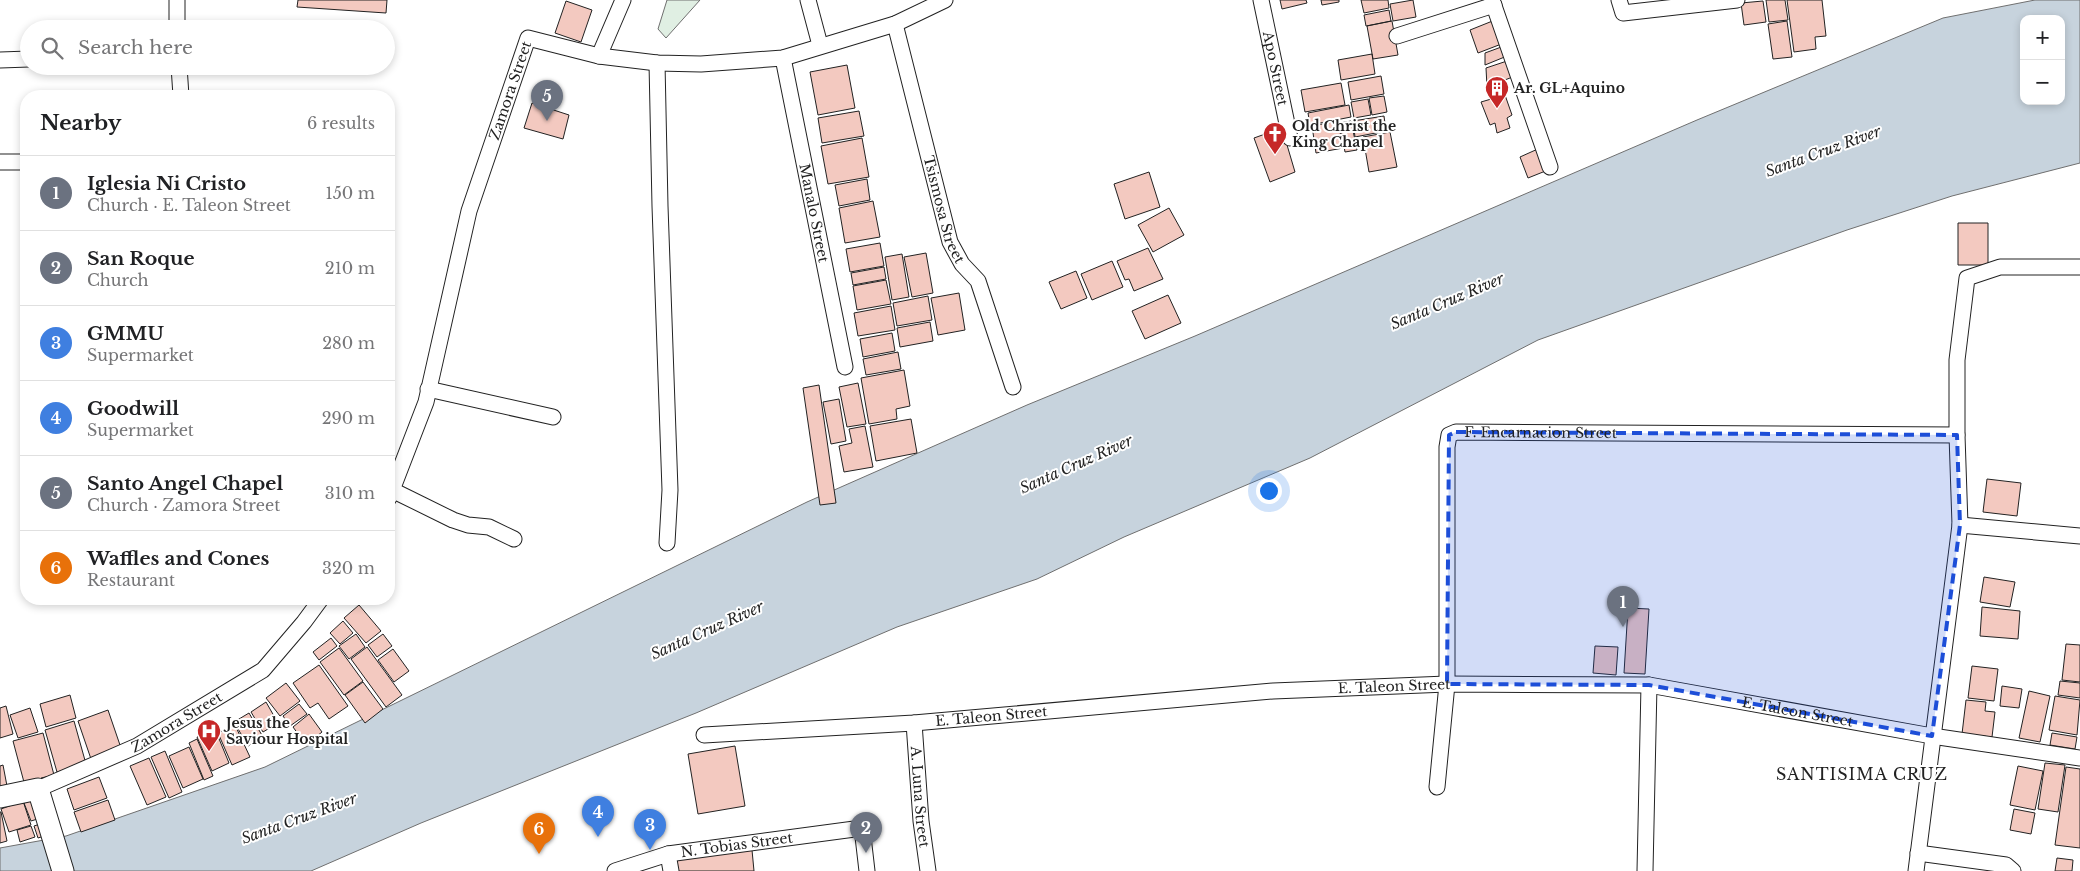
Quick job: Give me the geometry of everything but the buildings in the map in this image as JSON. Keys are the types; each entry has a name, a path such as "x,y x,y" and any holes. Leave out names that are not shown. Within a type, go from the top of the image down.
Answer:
{"street":[{"path":"177,0 178,20"},
{"path":"599,56 623,0"},
{"path":"808,0 820,45"},
{"name":"Zamora Street","path":"395,481 426,402 469,210 528,38 599,56 657,64 701,64 783,58 820,45 895,24 945,0"},
{"name":"Apo Street","path":"1261,0 1290,138"},
{"path":"1619,0 1623,13 1737,0"},
{"path":"1397,36 1493,2 1550,167"},
{"name":"Tsismosa Street","path":"895,24 950,242 962,264 978,281 1013,387"},
{"name":"Manalo Street","path":"783,58 846,366"},
{"path":"0,60 20,59"},
{"path":"657,64 670,490 667,543"},
{"path":"179,75 180,90"},
{"path":"0,162 20,162"},
{"path":"1916,871 1960,525 1957,435 1958,360 1966,278 2000,268 2080,267"},
{"path":"428,389 554,417"},
{"name":"F. Encarnacion Street","path":"1437,787 1447,684 1446,447 1449,435 1456,432 1957,435"},
{"path":"395,496 468,525 489,527 514,540"},
{"path":"1960,525 2080,536"},
{"name":"Zamora Street","path":"0,797 38,790 137,746 263,670 317,605"},
{"name":"E. Taleon Street","path":"704,736 914,723 1274,691 1447,684 1649,686 1932,736 2080,758"},
{"path":"1645,871 1649,686"},
{"name":"A. Luna Street","path":"914,723 921,821 928,871"},
{"path":"38,790 63,871"},
{"name":"N. Tobias Street","path":"615,871 668,854 862,828 867,871"},
{"path":"1918,853 2006,865 2013,871"},
{"path":"668,854 671,871"}],"highlighted area":[{"path":"1456,432 1957,435 1960,525 1932,736 1649,685 1447,684 1449,435"}],"green space":[{"path":"667,0 700,0 666,38 658,29"}],"water":[{"name":"Santa Cruz River","path":"2035,0 2080,0 2080,163 1952,196 1847,230 1538,340 1310,458 1124,537 1037,579 897,627 696,713 421,823 311,871 0,871 0,848 66,836 265,767 807,502 1027,405 1195,336 1697,120 1943,18"}],"place":[{"name":"Ar. GL+Aquino","path":"1497,109"},
{"name":"Santo Angel Chapel","path":"547,121"},
{"name":"Old Christ the King Chapel","path":"1275,155"},
{"name":"Iglesia Ni Cristo","path":"1623,627"},
{"name":"Jesus the Saviour Hospital","path":"209,752"},
{"name":"Goodwill","path":"598,837"},
{"name":"GMMU","path":"650,850"},
{"name":"San Roque","path":"866,853"},
{"name":"Waffles and Cones","path":"539,854"}],"district":[{"name":"SANTISIMA CRUZ","path":"1862,774"}]}
